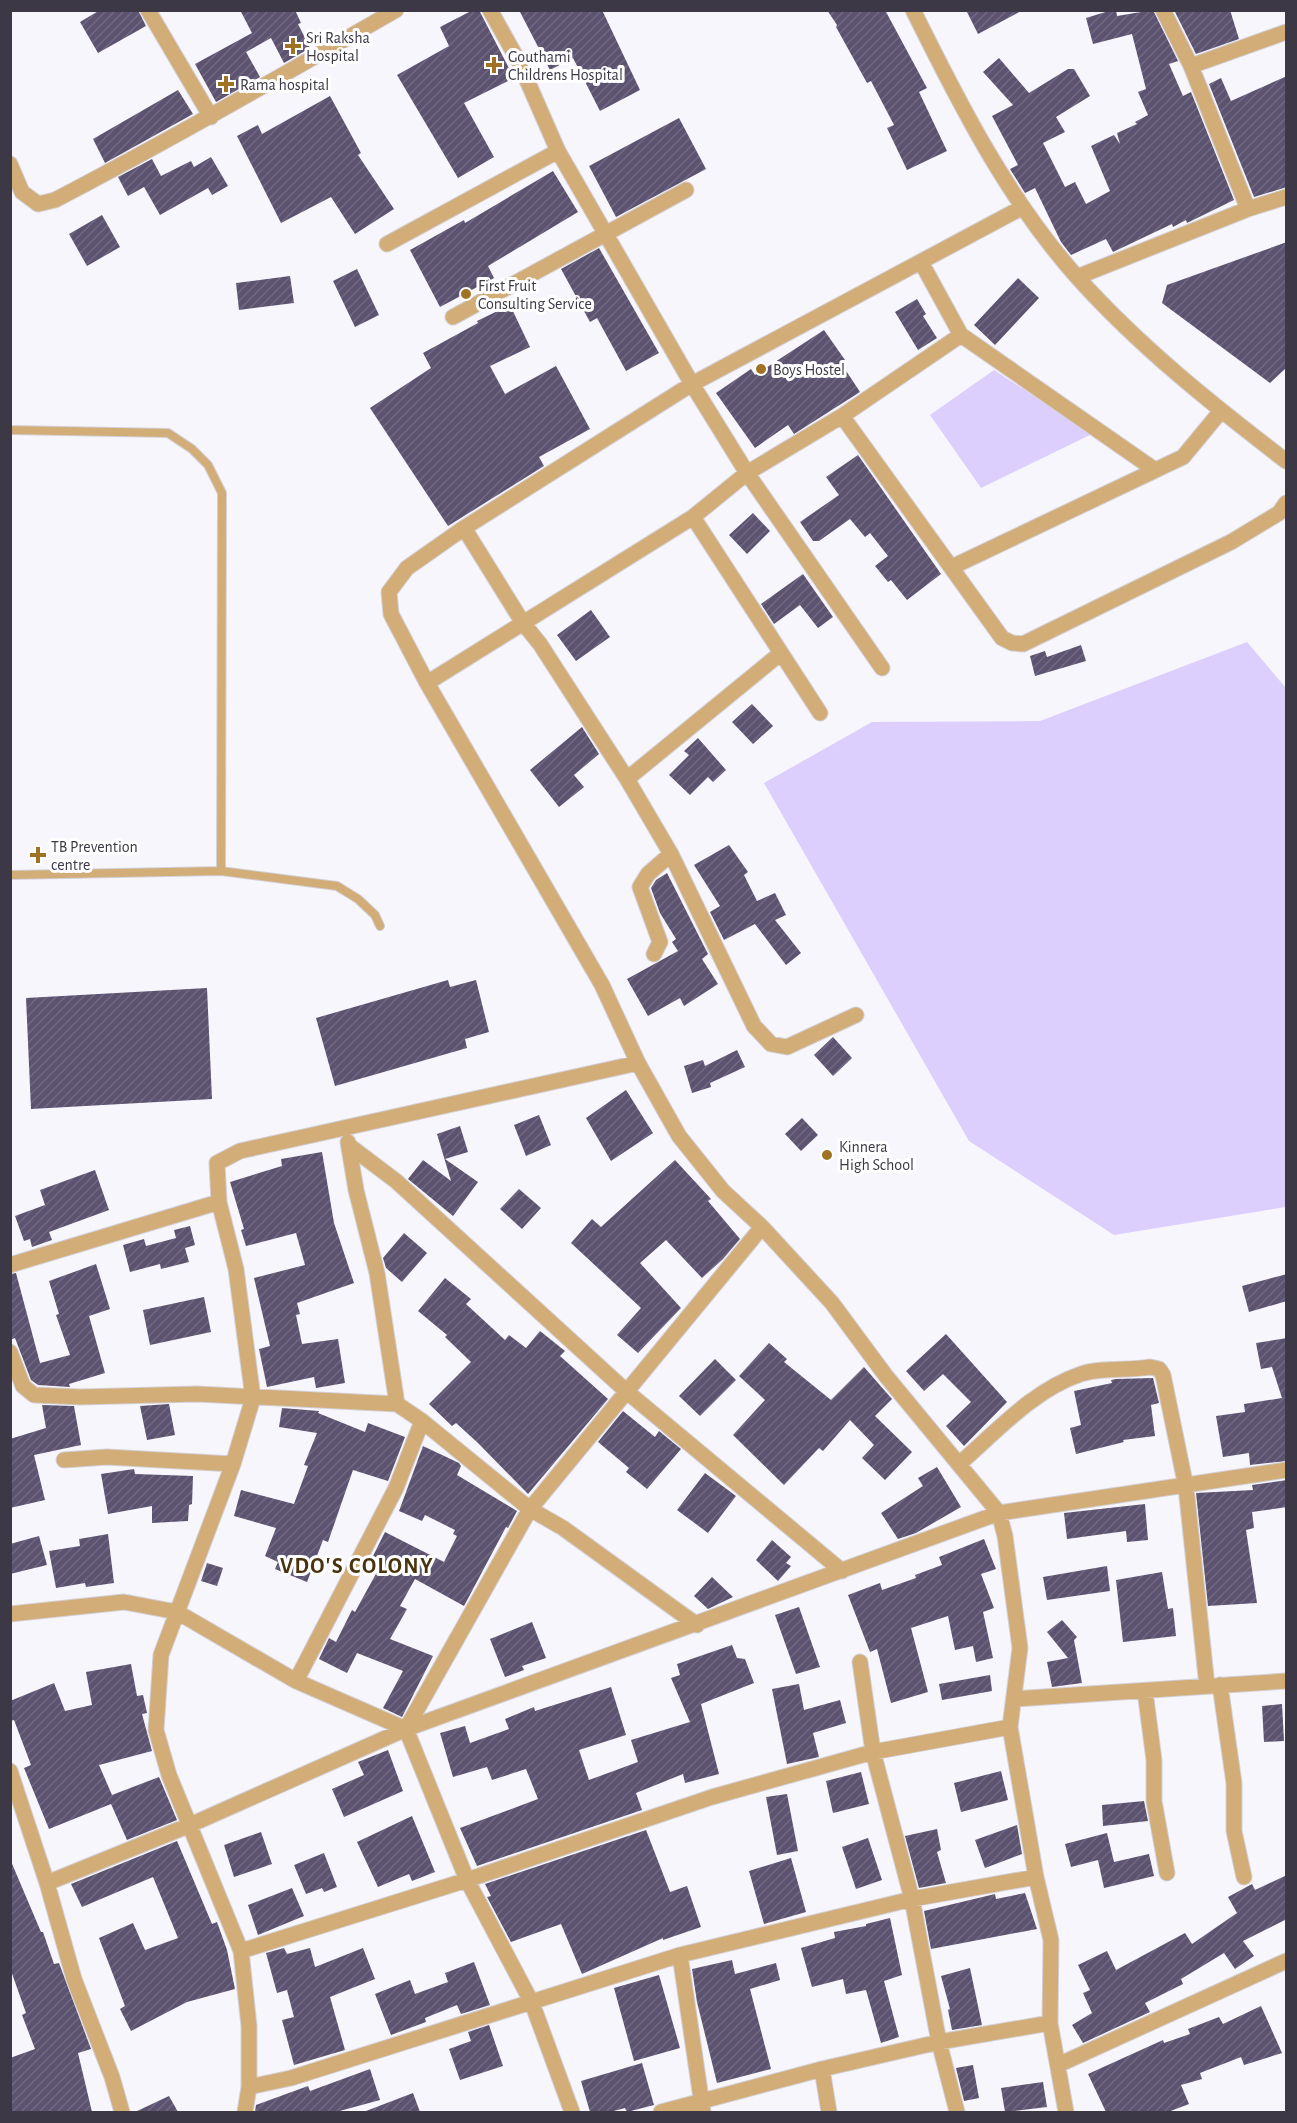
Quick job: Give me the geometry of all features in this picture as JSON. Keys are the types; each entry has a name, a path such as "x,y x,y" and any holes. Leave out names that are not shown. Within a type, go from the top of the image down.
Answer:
{"street":[{"path":"148,10 211,117"},
{"path":"10,164 22,192 38,204 55,200 164,139 211,117 396,10"},
{"path":"490,10 519,62 558,151 692,384 747,473 882,668"},
{"path":"913,10 968,116 1023,207 1077,277 1148,349 1221,411 1287,461"},
{"path":"1163,10 1191,66 1248,209"},
{"path":"1191,66 1287,32"},
{"path":"387,244 558,151"},
{"path":"453,317 686,190"},
{"path":"1077,277 1248,209 1287,197"},
{"path":"1023,207 692,384 464,528 407,568 389,592 391,614 427,683 602,985 638,1063 679,1136 723,1191 762,1227 832,1303 886,1376 999,1513 1005,1536 1020,1648 1010,1727 1036,1877 1051,1940 1050,2023 1066,2112"},
{"path":"921,262 962,335 1155,470"},
{"path":"427,683 693,517 747,473 842,416 962,335"},
{"path":"952,567 1183,457 1221,411"},
{"path":"842,416 1002,638 1012,643 1023,644 1231,542 1278,513 1287,503"},
{"path":"693,517 820,713"},
{"path":"464,528 523,623 540,644 627,779 671,854 754,1026 771,1044 787,1047 856,1015"},
{"path":"627,779 781,653"},
{"path":"654,954 660,942 640,887 648,874 671,854"},
{"path":"246,2112 249,2087 249,2026 241,1951 169,1775 156,1730 161,1655 233,1464 253,1398 236,1269 219,1202 217,1163 240,1150 638,1063"},
{"path":"341,1129 351,1147 356,1190 376,1273 397,1404"},
{"path":"351,1147 396,1181 626,1391 842,1571"},
{"path":"10,1265 219,1202"},
{"path":"406,1730 530,1509 762,1227"},
{"path":"10,1352 23,1386 34,1395 80,1397 196,1394 397,1404 422,1420 530,1509 563,1528 697,1625"},
{"path":"959,1464 1038,1396 1083,1373 1150,1367 1159,1370 1163,1375 1186,1487 1213,1686 1234,1783 1234,1831 1244,1877"},
{"path":"296,1681 396,1488 422,1420"},
{"path":"64,1460 108,1457 233,1464"},
{"path":"47,1883 190,1826 406,1730 999,1513 1186,1487 1287,1470"},
{"path":"10,1614 124,1602 177,1612 296,1681 406,1730 467,1880 532,2003 572,2112"},
{"path":"860,1662 873,1752 912,1899 939,2042 957,2112"},
{"path":"1014,1699 1287,1681"},
{"path":"1145,1691 1154,1760 1154,1801 1167,1873"},
{"path":"241,1951 467,1880 712,1797 873,1752 1010,1727"},
{"path":"10,1771 47,1883 74,1979 112,2077 122,2112"},
{"path":"249,2087 291,2078 680,1954 912,1899 1036,1877"},
{"path":"680,1954 702,2108"},
{"path":"1058,2065 1287,1960"},
{"path":"661,2112 702,2108 822,2069 939,2042 1050,2023"},
{"path":"822,2069 830,2112"}],"lane":[{"path":"10,430 168,433 192,449 208,465 222,493 221,871"},
{"path":"10,875 221,871 337,886 364,904 375,915 380,926"}],"shaded area":[{"path":"994,370 1092,434 981,488 930,415"},
{"path":"1247,642 1286,688 1286,1207 1114,1235 969,1141 764,783 872,722 1040,721"}],"building":[{"path":"100,10 138,10 146,26 98,53 80,22"},
{"path":"240,10 295,10 301,23 298,24 310,48 284,63 271,38 246,52 260,77 216,102 195,64 252,33"},
{"path":"473,10 479,10 514,78 464,103 494,157 458,178 397,75 449,46 440,27"},
{"path":"519,10 602,10 640,90 600,111 573,58 550,70"},
{"path":"827,10 885,10 927,88 919,92 947,151 907,170 887,128 894,125 871,81 867,83"},
{"path":"966,10 1023,10 978,34"},
{"path":"1116,10 1117,16 1153,10 1178,61 1169,64 1183,96 1191,92 1234,200 1187,223 1186,220 1173,227 1172,224 1113,252 1106,239 1071,255 1061,242 1035,188 1025,193 1010,169 1018,165 992,116 1013,105 983,72 999,58 1029,93 1068,69 1074,69 1090,96 1056,117 1065,132 1043,143 1065,187 1075,182 1086,204 1110,191 1091,146 1114,135 1120,144 1117,133 1137,124 1135,122 1148,115 1138,92 1146,89 1132,34 1093,44 1086,18"},
{"path":"1174,10 1230,10 1239,39 1196,54"},
{"path":"1287,76 1287,187 1254,197 1209,84 1221,78 1231,101"},
{"path":"178,90 193,114 105,163 93,139"},
{"path":"330,96 361,153 358,155 394,209 355,234 331,197 281,223 237,136 258,125 262,134"},
{"path":"679,118 706,169 616,217 589,166"},
{"path":"211,157 228,186 212,195 208,188 160,215 144,187 128,196 118,177 152,159 161,176 191,161 194,167"},
{"path":"553,171 578,212 488,266 494,278 440,307 410,250 464,220 465,223"},
{"path":"102,215 120,247 87,266 69,234"},
{"path":"1287,242 1287,367 1270,383 1162,303 1167,285"},
{"path":"599,248 659,353 626,371 597,318 590,322 561,269"},
{"path":"357,269 379,315 355,327 333,281"},
{"path":"290,276 294,303 239,310 236,283"},
{"path":"1018,278 1039,298 995,345 974,325"},
{"path":"917,299 926,314 923,316 937,338 918,350 895,312"},
{"path":"510,305 530,347 490,366 505,394 556,366 590,429 539,457 544,466 448,526 370,408 431,368 423,353 478,323 477,321"},
{"path":"824,330 845,360 841,363 860,392 794,434 788,425 755,448 716,393 751,369 755,375"},
{"path":"858,455 941,574 907,600 891,580 888,582 875,566 888,556 870,533 865,537 850,519 819,541 813,541 800,522 839,495 826,477"},
{"path":"753,513 770,531 747,554 729,535"},
{"path":"803,574 833,617 818,628 800,605 774,624 761,604"},
{"path":"591,610 610,637 576,661 557,635"},
{"path":"1081,645 1086,661 1035,676 1030,656 1045,651 1047,657"},
{"path":"752,704 773,726 753,744 732,722"},
{"path":"582,727 599,754 574,775 584,787 559,807 530,770"},
{"path":"698,738 726,770 713,782 708,777 690,795 669,775 689,755 684,751"},
{"path":"729,845 748,872 744,875 757,901 775,893 786,915 775,920 801,953 786,965 755,924 724,940 710,912 720,906 694,865"},
{"path":"667,873 708,954 702,959 718,984 684,1006 680,998 648,1016 627,979 678,951 672,942 676,939 660,913 651,888 656,880"},
{"path":"448,980 450,987 476,980 489,1032 465,1039 467,1048 335,1086 316,1018"},
{"path":"207,988 212,1099 31,1109 26,998"},
{"path":"833,1037 852,1058 833,1076 814,1055"},
{"path":"737,1050 745,1067 710,1083 711,1087 692,1093 684,1066 703,1060 705,1066"},
{"path":"626,1090 653,1133 611,1161 586,1118"},
{"path":"539,1115 551,1145 526,1156 514,1125"},
{"path":"802,1118 818,1135 801,1151 785,1134"},
{"path":"460,1126 468,1152 445,1159 478,1182 453,1216 408,1179 423,1160 451,1181 437,1134"},
{"path":"322,1152 334,1223 354,1283 297,1303 300,1314 296,1315 302,1344 338,1339 345,1383 316,1388 314,1377 267,1387 259,1349 270,1346 254,1278 305,1265 296,1233 246,1246 241,1230 244,1229 230,1182 282,1166 281,1159"},
{"path":"675,1160 711,1199 708,1201 740,1239 702,1278 666,1240 640,1263 681,1308 638,1353 617,1335 641,1308 571,1243 592,1219 601,1227"},
{"path":"95,1170 109,1210 49,1232 52,1240 32,1247 30,1239 24,1241 15,1216 45,1205 40,1190"},
{"path":"519,1189 541,1208 522,1229 500,1209"},
{"path":"190,1226 195,1245 185,1248 189,1262 161,1269 160,1264 130,1272 123,1245 144,1239 146,1246 176,1238 174,1230"},
{"path":"404,1233 427,1253 402,1282 386,1268 383,1258"},
{"path":"96,1264 110,1309 89,1316 105,1373 69,1384 70,1387 38,1385 31,1380 15,1338 10,1340 10,1274 16,1273 40,1363 70,1355 56,1315 59,1314 49,1281"},
{"path":"1287,1274 1287,1301 1249,1312 1242,1286"},
{"path":"445,1278 471,1299 466,1304 505,1340 509,1335 526,1348 540,1331 565,1351 560,1356 608,1399 528,1494 456,1423 452,1426 429,1404 471,1362 445,1337 447,1335 418,1311"},
{"path":"204,1297 211,1332 150,1345 143,1310"},
{"path":"946,1334 1007,1402 964,1446 946,1426 971,1402 943,1374 924,1391 906,1371"},
{"path":"1287,1338 1287,1461 1250,1465 1249,1453 1223,1457 1216,1416 1245,1412 1244,1404 1282,1398 1272,1367 1261,1369 1256,1343"},
{"path":"769,1343 787,1359 784,1362 831,1400 864,1367 892,1399 875,1416 912,1452 885,1480 862,1458 874,1445 850,1420 823,1451 819,1448 784,1485 733,1435 765,1400 739,1376"},
{"path":"715,1359 736,1380 700,1416 679,1396"},
{"path":"1153,1378 1159,1403 1151,1405 1155,1436 1123,1440 1124,1442 1076,1454 1070,1428 1081,1425 1074,1391 1112,1383 1111,1380 1116,1379"},
{"path":"169,1404 175,1435 147,1440 140,1406"},
{"path":"42,1405 74,1406 81,1445 34,1455 45,1500 10,1508 10,1439 46,1428"},
{"path":"282,1408 319,1411 318,1413 365,1432 368,1423 405,1437 388,1481 353,1470 328,1542 323,1540 307,1582 275,1569 278,1562 265,1556 276,1528 234,1516 241,1490 294,1504 308,1466 304,1465 317,1433 279,1427"},
{"path":"623,1411 655,1437 659,1431 681,1449 647,1489 626,1472 629,1468 598,1442"},
{"path":"423,1446 459,1463 461,1466 457,1475 517,1511 508,1528 506,1527 464,1606 415,1579 400,1606 407,1609 390,1639 433,1656 402,1717 383,1708 403,1671 357,1653 347,1673 319,1659 329,1638 336,1642 352,1610 355,1612 383,1561 373,1556 385,1532 444,1562 457,1536 453,1534 455,1530 425,1515 422,1521 399,1511"},
{"path":"937,1467 961,1507 916,1533 898,1539 881,1513 923,1486 918,1478"},
{"path":"134,1469 135,1474 193,1476 192,1504 189,1505 188,1521 152,1523 152,1506 108,1514 101,1474"},
{"path":"705,1473 736,1496 708,1533 677,1510"},
{"path":"1287,1480 1287,1507 1252,1512 1254,1528 1246,1530 1257,1603 1208,1606 1196,1493 1253,1490 1252,1485"},
{"path":"1145,1504 1148,1540 1127,1542 1126,1531 1067,1539 1064,1513"},
{"path":"108,1534 114,1583 86,1587 85,1583 56,1588 49,1551 80,1546 79,1539"},
{"path":"39,1536 47,1565 10,1574 10,1544"},
{"path":"984,1539 996,1569 981,1574 994,1608 983,1612 993,1658 976,1662 973,1646 955,1650 948,1616 911,1628 928,1692 891,1703 877,1649 870,1652 848,1595 880,1583 882,1590 916,1578 915,1575 942,1565 939,1557"},
{"path":"772,1540 791,1557 786,1563 791,1566 778,1581 756,1560"},
{"path":"207,1563 223,1568 217,1586 201,1581"},
{"path":"1107,1566 1110,1591 1047,1600 1043,1577"},
{"path":"1162,1572 1168,1609 1173,1608 1176,1636 1123,1642 1116,1580"},
{"path":"712,1577 733,1597 708,1609 694,1596"},
{"path":"799,1607 820,1667 796,1674 775,1615"},
{"path":"1062,1620 1077,1637 1074,1640 1082,1683 1052,1687 1047,1662 1068,1658 1047,1632"},
{"path":"532,1622 546,1658 522,1666 524,1670 505,1677 490,1639"},
{"path":"732,1645 737,1658 745,1659 754,1683 701,1704 719,1774 685,1783 683,1774 636,1793 642,1810 477,1866 460,1828 538,1799 526,1769 492,1780 487,1767 453,1777 440,1733 465,1726 470,1743 509,1729 505,1719 534,1707 535,1711 611,1687 626,1735 579,1750 589,1780 638,1762 631,1740 690,1722 671,1678 680,1675 677,1664"},
{"path":"131,1664 137,1696 143,1695 147,1713 142,1714 152,1751 99,1765 112,1795 159,1777 177,1820 127,1840 111,1804 49,1829 24,1768 31,1765 14,1720 10,1721 10,1701 54,1683 65,1711 92,1705 86,1672"},
{"path":"990,1675 992,1691 942,1700 939,1684"},
{"path":"799,1684 804,1710 840,1700 846,1723 813,1733 819,1757 787,1764 772,1689"},
{"path":"1282,1704 1284,1741 1264,1742 1262,1706"},
{"path":"388,1750 403,1791 344,1817 332,1789 364,1775 358,1762"},
{"path":"1001,1771 1008,1800 961,1812 954,1783"},
{"path":"861,1772 869,1804 833,1813 826,1781"},
{"path":"787,1794 798,1851 777,1855 766,1797"},
{"path":"1144,1801 1148,1821 1103,1826 1102,1805"},
{"path":"412,1816 435,1872 412,1881 409,1874 378,1887 357,1842"},
{"path":"1017,1825 1022,1854 985,1868 975,1840"},
{"path":"937,1829 941,1850 937,1852 946,1883 919,1888 905,1836"},
{"path":"646,1830 670,1892 687,1886 701,1927 663,1940 663,1938 582,1974 561,1924 511,1942 487,1897 491,1896 485,1884"},
{"path":"261,1832 272,1864 234,1877 224,1845"},
{"path":"1107,1833 1114,1862 1149,1854 1154,1876 1104,1888 1098,1860 1071,1867 1065,1844"},
{"path":"868,1838 882,1880 856,1889 842,1847"},
{"path":"177,1841 212,1924 217,1922 227,1950 235,1989 187,2002 131,2031 120,2009 125,2006 99,1938 133,1923 145,1950 178,1938 153,1877 82,1907 71,1884"},
{"path":"324,1853 337,1887 324,1892 322,1888 306,1894 294,1865"},
{"path":"791,1858 806,1912 764,1924 749,1871"},
{"path":"10,1859 41,1932 43,1932 54,1964 59,1963 91,2049 78,2053 92,2112 10,2112 10,2058 35,2049 22,2015 26,2013 10,1968"},
{"path":"1287,1875 1287,1919 1243,1941 1254,1956 1235,1969 1224,1953 1181,1979 1183,1984 1145,2003 1150,2012 1083,2043 1072,2025 1092,2013 1083,1993 1090,1990 1078,1965 1107,1951 1116,1970 1185,1933 1192,1944 1237,1913 1228,1897 1252,1884 1255,1890"},
{"path":"292,1888 304,1916 258,1935 248,1905"},
{"path":"1025,1893 1037,1929 931,1949 924,1911 995,1894 996,1899"},
{"path":"890,1918 902,1975 884,1981 899,2037 881,2043 866,1990 846,1994 843,1979 812,1987 801,1948 835,1938 834,1932 866,1926 866,1924"},
{"path":"284,1948 287,1954 310,1948 315,1967 363,1948 375,1979 330,1997 345,2050 294,2065 282,2020 294,2017 287,1990 277,1993 266,1953"},
{"path":"732,1960 735,1974 776,1963 780,1980 750,1989 771,2069 717,2083 697,2002 692,1969"},
{"path":"474,1962 490,2005 461,2014 457,2005 425,2018 426,2022 391,2035 375,1994 410,1980 415,1994 448,1982 445,1973"},
{"path":"970,1968 982,2025 952,2030 948,2010 950,2009 941,1976"},
{"path":"659,1975 680,2048 634,2061 614,1988"},
{"path":"1261,2006 1282,2053 1244,2065 1241,2057 1200,2073 1202,2079 1181,2085 1189,2104 1168,2112 1106,2112 1088,2074 1163,2040 1164,2043 1190,2034 1188,2029 1219,2017 1223,2024"},
{"path":"489,2025 503,2066 460,2080 449,2049 471,2041 468,2032"},
{"path":"642,2063 654,2105 627,2112 625,2108 610,2112 590,2112 581,2081"},
{"path":"973,2065 979,2098 964,2101 956,2068"},
{"path":"370,2069 380,2100 336,2112 255,2112 256,2105 308,2086 310,2091"},
{"path":"1043,2082 1047,2107 1005,2112 1001,2088"},
{"path":"413,2093 420,2112 366,2112 366,2111"},
{"path":"169,2096 178,2112 135,2112"}],"place":[{"name":"Sri Raksha Hospital","path":"293,46"},
{"name":"Gouthami Childrens Hospital","path":"494,65"},
{"name":"Rama hospital","path":"226,84"},
{"name":"First Fruit Consulting Service","path":"466,294"},
{"name":"Boys Hostel","path":"761,369"},
{"name":"TB Prevention centre","path":"38,855"},
{"name":"Kinnera High School","path":"827,1155"}],"district":[{"name":"VDO'S COLONY","path":"357,1565"}]}
